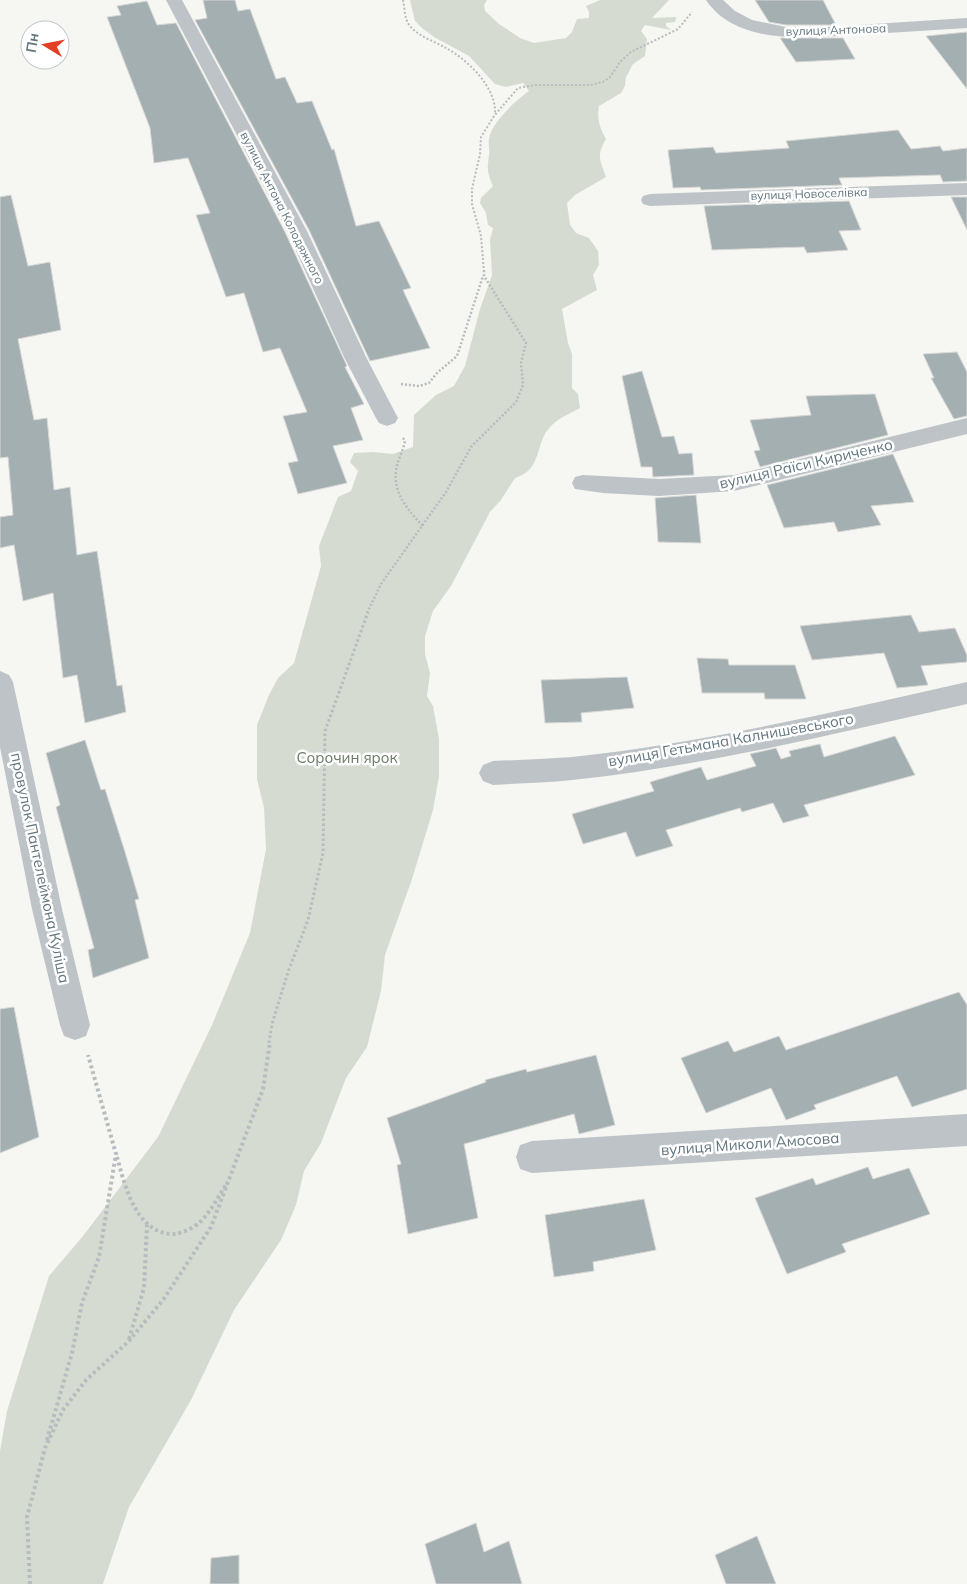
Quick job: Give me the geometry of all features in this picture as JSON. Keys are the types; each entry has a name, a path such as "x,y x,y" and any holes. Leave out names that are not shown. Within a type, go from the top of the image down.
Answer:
{"street":[{"name":"вулиця Антона Колодяжного","path":"174,0 297,231 356,359 387,418"},
{"name":"вулиця Антонова","path":"714,0 721,8 743,21 767,30 790,33 906,28 967,23"},
{"name":"вулиця Новоселівка","path":"650,200 967,189"},
{"name":"вулиця Раїси Кириченко","path":"583,483 642,488 734,483 967,426"},
{"name":"провулок Пантелеймона Куліша","path":"0,682 36,862 75,1025"},
{"name":"вулиця Гетьмана Калнишевського","path":"493,773 582,767 690,751 838,722 967,693"},
{"name":"вулиця Миколи Амосова","path":"532,1157 967,1130"}],"path":[{"path":"403,0 409,24 426,37 458,56 490,90 497,104 494,116"},
{"path":"356,359 391,381 404,385 419,386 429,383 437,373 457,356 484,276 480,236 472,204 472,189 482,137 494,116 518,88 538,85 603,83 615,73 622,59 684,27 695,4"},
{"path":"45,1448 63,1410 86,1380 128,1342 163,1300 211,1227 231,1177 263,1089 272,1024 288,972 308,920 323,853 326,800 326,731 364,620 381,584 402,551 423,526 446,492 471,447 516,402 523,385 521,363 526,343 484,276"},
{"path":"387,418 405,441 396,470 396,480 401,498 423,526"},
{"path":"75,1025 91,1062 124,1186 147,1226 162,1235 180,1234 199,1224 231,1177"},
{"path":"30,1584 27,1517 72,1353 82,1303 98,1257 116,1154"},
{"path":"128,1342 144,1288 147,1226"}],"green space":[{"name":"Сорочин ярок","path":"410,0 487,0 484,5 485,11 499,24 520,38 534,43 566,38 572,32 577,19 589,18 586,6 600,0 669,0 652,18 676,17 675,22 666,23 666,26 671,30 645,25 641,31 647,39 645,56 633,64 621,93 599,106 599,122 606,139 600,158 606,177 575,195 567,203 570,225 576,233 589,238 598,251 599,265 593,275 597,290 562,309 568,343 572,354 572,388 578,394 580,408 558,420 546,432 535,461 524,474 515,478 501,500 490,512 451,586 433,611 425,636 425,654 430,673 427,696 433,706 439,739 439,776 433,810 412,879 385,955 381,991 367,1047 346,1078 321,1143 304,1171 296,1205 281,1240 234,1310 191,1400 129,1507 103,1584 0,1584 0,1451 7,1411 49,1276 83,1236 158,1137 212,1025 250,933 266,849 264,808 257,779 257,725 278,678 294,663 321,566 319,546 338,497 351,491 358,471 350,462 354,453 393,454 413,447 414,415 436,395 454,386 465,366 480,309 492,275 490,240 493,228 488,225 486,213 480,203 481,198 493,186 488,171 489,139 499,119 529,91 523,83 506,87 495,84 469,56 434,37 422,28 415,21"}],"building":[{"path":"203,0 235,0 238,11 250,9 276,79 285,77 297,103 312,101 332,150 334,149 356,226 379,221 411,288 403,290 430,348 370,361 309,230 195,20 207,18"},
{"path":"755,0 823,0 836,25 786,25 769,22"},
{"path":"147,1 157,25 176,23 285,232 347,366 345,367 364,404 351,408 363,440 333,446 347,483 298,494 288,463 298,461 283,416 307,412 280,348 263,352 244,293 226,297 196,215 210,213 188,158 154,163 150,128 107,17 121,15 117,6"},
{"path":"967,32 967,89 926,36"},
{"path":"780,38 843,38 855,59 796,62"},
{"path":"898,130 911,149 940,146 943,151 967,148 967,181 943,182 940,175 839,178 842,185 701,190 700,187 673,188 668,150 713,147 716,153 789,148 786,141"},
{"path":"11,195 28,266 50,262 61,330 18,339 34,420 47,418 54,490 70,487 77,555 97,551 117,686 122,685 126,712 85,723 77,675 63,678 53,593 23,601 14,545 0,548 0,517 13,515 8,457 0,458 0,197"},
{"path":"951,197 967,197 967,230"},
{"path":"849,201 861,230 839,231 848,250 807,253 804,247 712,250 704,206"},
{"path":"957,352 967,372 967,416 954,419 931,378 934,378 923,354"},
{"path":"642,371 662,437 674,436 679,454 692,453 694,475 653,477 652,467 641,467 622,376"},
{"path":"875,394 888,435 760,467 754,451 760,450 750,420 811,415 806,396"},
{"path":"893,454 914,502 871,506 881,525 838,532 834,522 784,528 767,485"},
{"path":"696,495 701,543 658,542 655,498"},
{"path":"911,615 919,632 955,628 967,655 967,662 921,666 928,685 897,688 884,653 812,660 800,626"},
{"path":"697,658 728,659 729,665 795,665 806,699 765,699 764,693 702,693"},
{"path":"627,677 634,708 581,713 582,722 545,723 541,680"},
{"path":"895,736 915,775 804,805 809,816 783,823 773,803 742,812 740,808 666,830 673,846 636,857 626,832 583,844 572,814 654,791 650,782 701,767 707,780 756,766 750,754 776,748 781,759 791,756 789,751 820,744 824,757"},
{"path":"85,740 101,790 105,789 139,899 135,900 149,958 93,978 88,950 94,948 56,807 60,805 46,753"},
{"path":"959,992 967,1005 967,1089 912,1107 897,1076 814,1105 816,1109 786,1120 771,1088 706,1113 681,1058 728,1041 734,1052 779,1036 786,1050"},
{"path":"14,1007 39,1137 0,1153 0,1009"},
{"path":"596,1055 615,1125 579,1134 574,1114 464,1144 478,1218 408,1234 397,1165 401,1164 387,1118 486,1082 485,1080 526,1069 527,1072"},
{"path":"868,1167 873,1179 909,1168 930,1214 842,1244 846,1252 787,1274 755,1198 813,1178 816,1185"},
{"path":"644,1199 656,1250 593,1262 594,1271 554,1277 545,1215"},
{"path":"476,1523 484,1552 509,1541 522,1584 436,1584 425,1544"},
{"path":"757,1536 776,1584 726,1584 715,1555"},
{"path":"239,1555 239,1584 210,1584 211,1558"}]}
